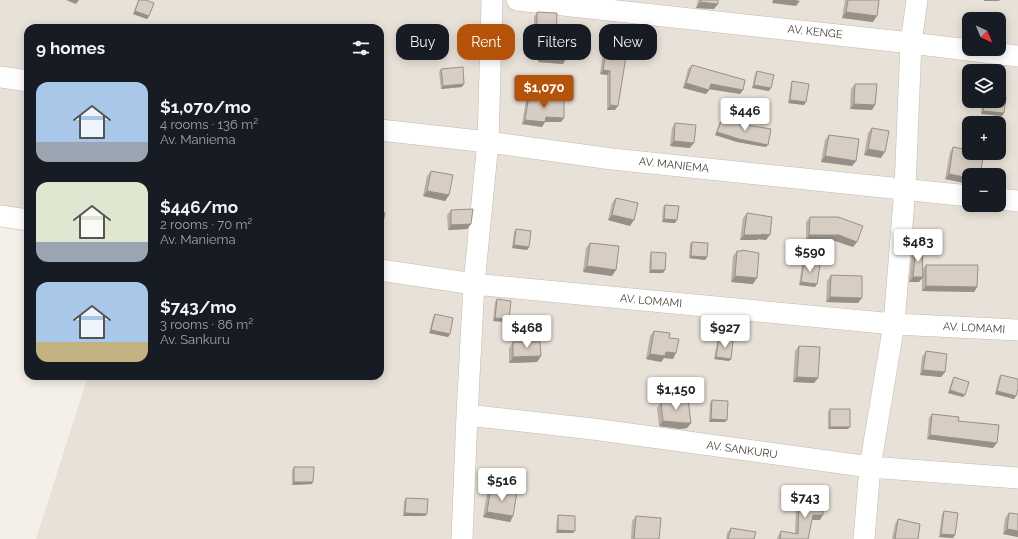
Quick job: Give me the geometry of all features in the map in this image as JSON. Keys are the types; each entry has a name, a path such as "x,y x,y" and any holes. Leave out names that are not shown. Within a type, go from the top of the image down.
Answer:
{"street":[{"path":"462,539 474,284 488,142 492,0"},
{"name":"AV. KENGE","path":"517,0 1018,56"},
{"path":"864,539 870,467 894,324 905,188 911,43 917,0"},
{"path":"0,77 24,81"},
{"name":"AV. MANIEMA","path":"384,130 488,142 612,159 905,188 962,195"},
{"path":"1006,200 1018,201"},
{"path":"0,216 24,219"},
{"name":"AV. LOMAMI","path":"384,271 474,284 894,324 1018,330"},
{"name":"AV. SANKURU","path":"467,415 593,429 870,467 1018,478"}],"shaded area":[{"path":"0,0 1018,0 1018,539 36,539 87,380 384,380 384,24 24,24 24,230 0,226"}],"building":[{"path":"139,0 146,0 154,3 149,16 135,11"},
{"path":"701,0 718,0 718,4 700,2"},
{"path":"848,0 879,0 877,16 846,12"},
{"path":"537,12 557,13 557,24 537,24"},
{"path":"605,60 625,60 618,106 610,105 610,71 603,70"},
{"path":"692,65 745,80 743,90 711,84 709,90 686,83"},
{"path":"463,67 464,84 443,86 441,69"},
{"path":"757,71 774,75 771,88 754,85"},
{"path":"792,81 809,84 806,102 790,100"},
{"path":"855,84 877,84 875,105 854,104"},
{"path":"529,95 564,100 564,118 546,117 545,122 525,120"},
{"path":"983,108 1005,108 1004,113 983,111"},
{"path":"722,119 740,124 771,129 768,145 739,139 717,132"},
{"path":"675,123 696,125 694,143 674,141"},
{"path":"872,128 889,131 885,152 868,149"},
{"path":"829,135 859,139 856,161 825,156"},
{"path":"953,147 962,149 962,160 983,160 981,168 962,168 962,177 949,174"},
{"path":"431,171 453,175 449,195 427,191"},
{"path":"616,198 638,203 634,220 612,215"},
{"path":"665,205 679,206 677,220 664,219"},
{"path":"473,209 471,224 451,225 451,210"},
{"path":"747,213 772,217 770,235 744,235"},
{"path":"810,217 838,217 863,226 857,242 839,235 809,235"},
{"path":"516,229 531,231 529,247 514,245"},
{"path":"692,242 708,243 707,257 691,256"},
{"path":"590,243 619,246 616,270 587,266"},
{"path":"922,245 923,277 913,277 916,246"},
{"path":"742,250 759,253 757,278 735,276 737,251"},
{"path":"651,252 666,253 665,270 651,270"},
{"path":"804,262 820,265 817,284 801,282"},
{"path":"926,265 978,265 977,287 926,286"},
{"path":"831,275 862,276 862,298 830,297"},
{"path":"497,299 511,301 509,319 495,318"},
{"path":"435,314 453,318 450,334 431,330"},
{"path":"654,331 670,333 669,338 679,339 676,353 666,352 665,356 650,354"},
{"path":"719,339 733,341 731,359 716,357"},
{"path":"513,342 540,342 541,356 513,357"},
{"path":"799,346 820,347 818,378 797,377"},
{"path":"926,351 947,354 945,372 923,370"},
{"path":"1001,375 1018,379 1016,396 997,391"},
{"path":"954,377 969,382 965,395 950,390"},
{"path":"688,399 691,423 663,421 661,402"},
{"path":"712,400 728,401 727,420 711,419"},
{"path":"830,409 850,409 850,427 830,427"},
{"path":"932,414 959,417 958,421 999,425 997,443 930,435"},
{"path":"294,467 314,467 313,482 294,482"},
{"path":"491,488 517,492 513,516 487,512"},
{"path":"406,498 428,499 427,514 405,513"},
{"path":"799,500 823,500 823,515 813,515 808,539 780,539 781,531 798,534"},
{"path":"944,511 958,513 955,535 941,534"},
{"path":"1009,513 1018,514 1018,531 1007,529"},
{"path":"558,515 575,516 575,531 558,530"},
{"path":"636,516 661,518 659,539 634,539"},
{"path":"898,519 920,524 918,539 895,539"},
{"path":"731,528 756,532 754,539 728,539"}]}
